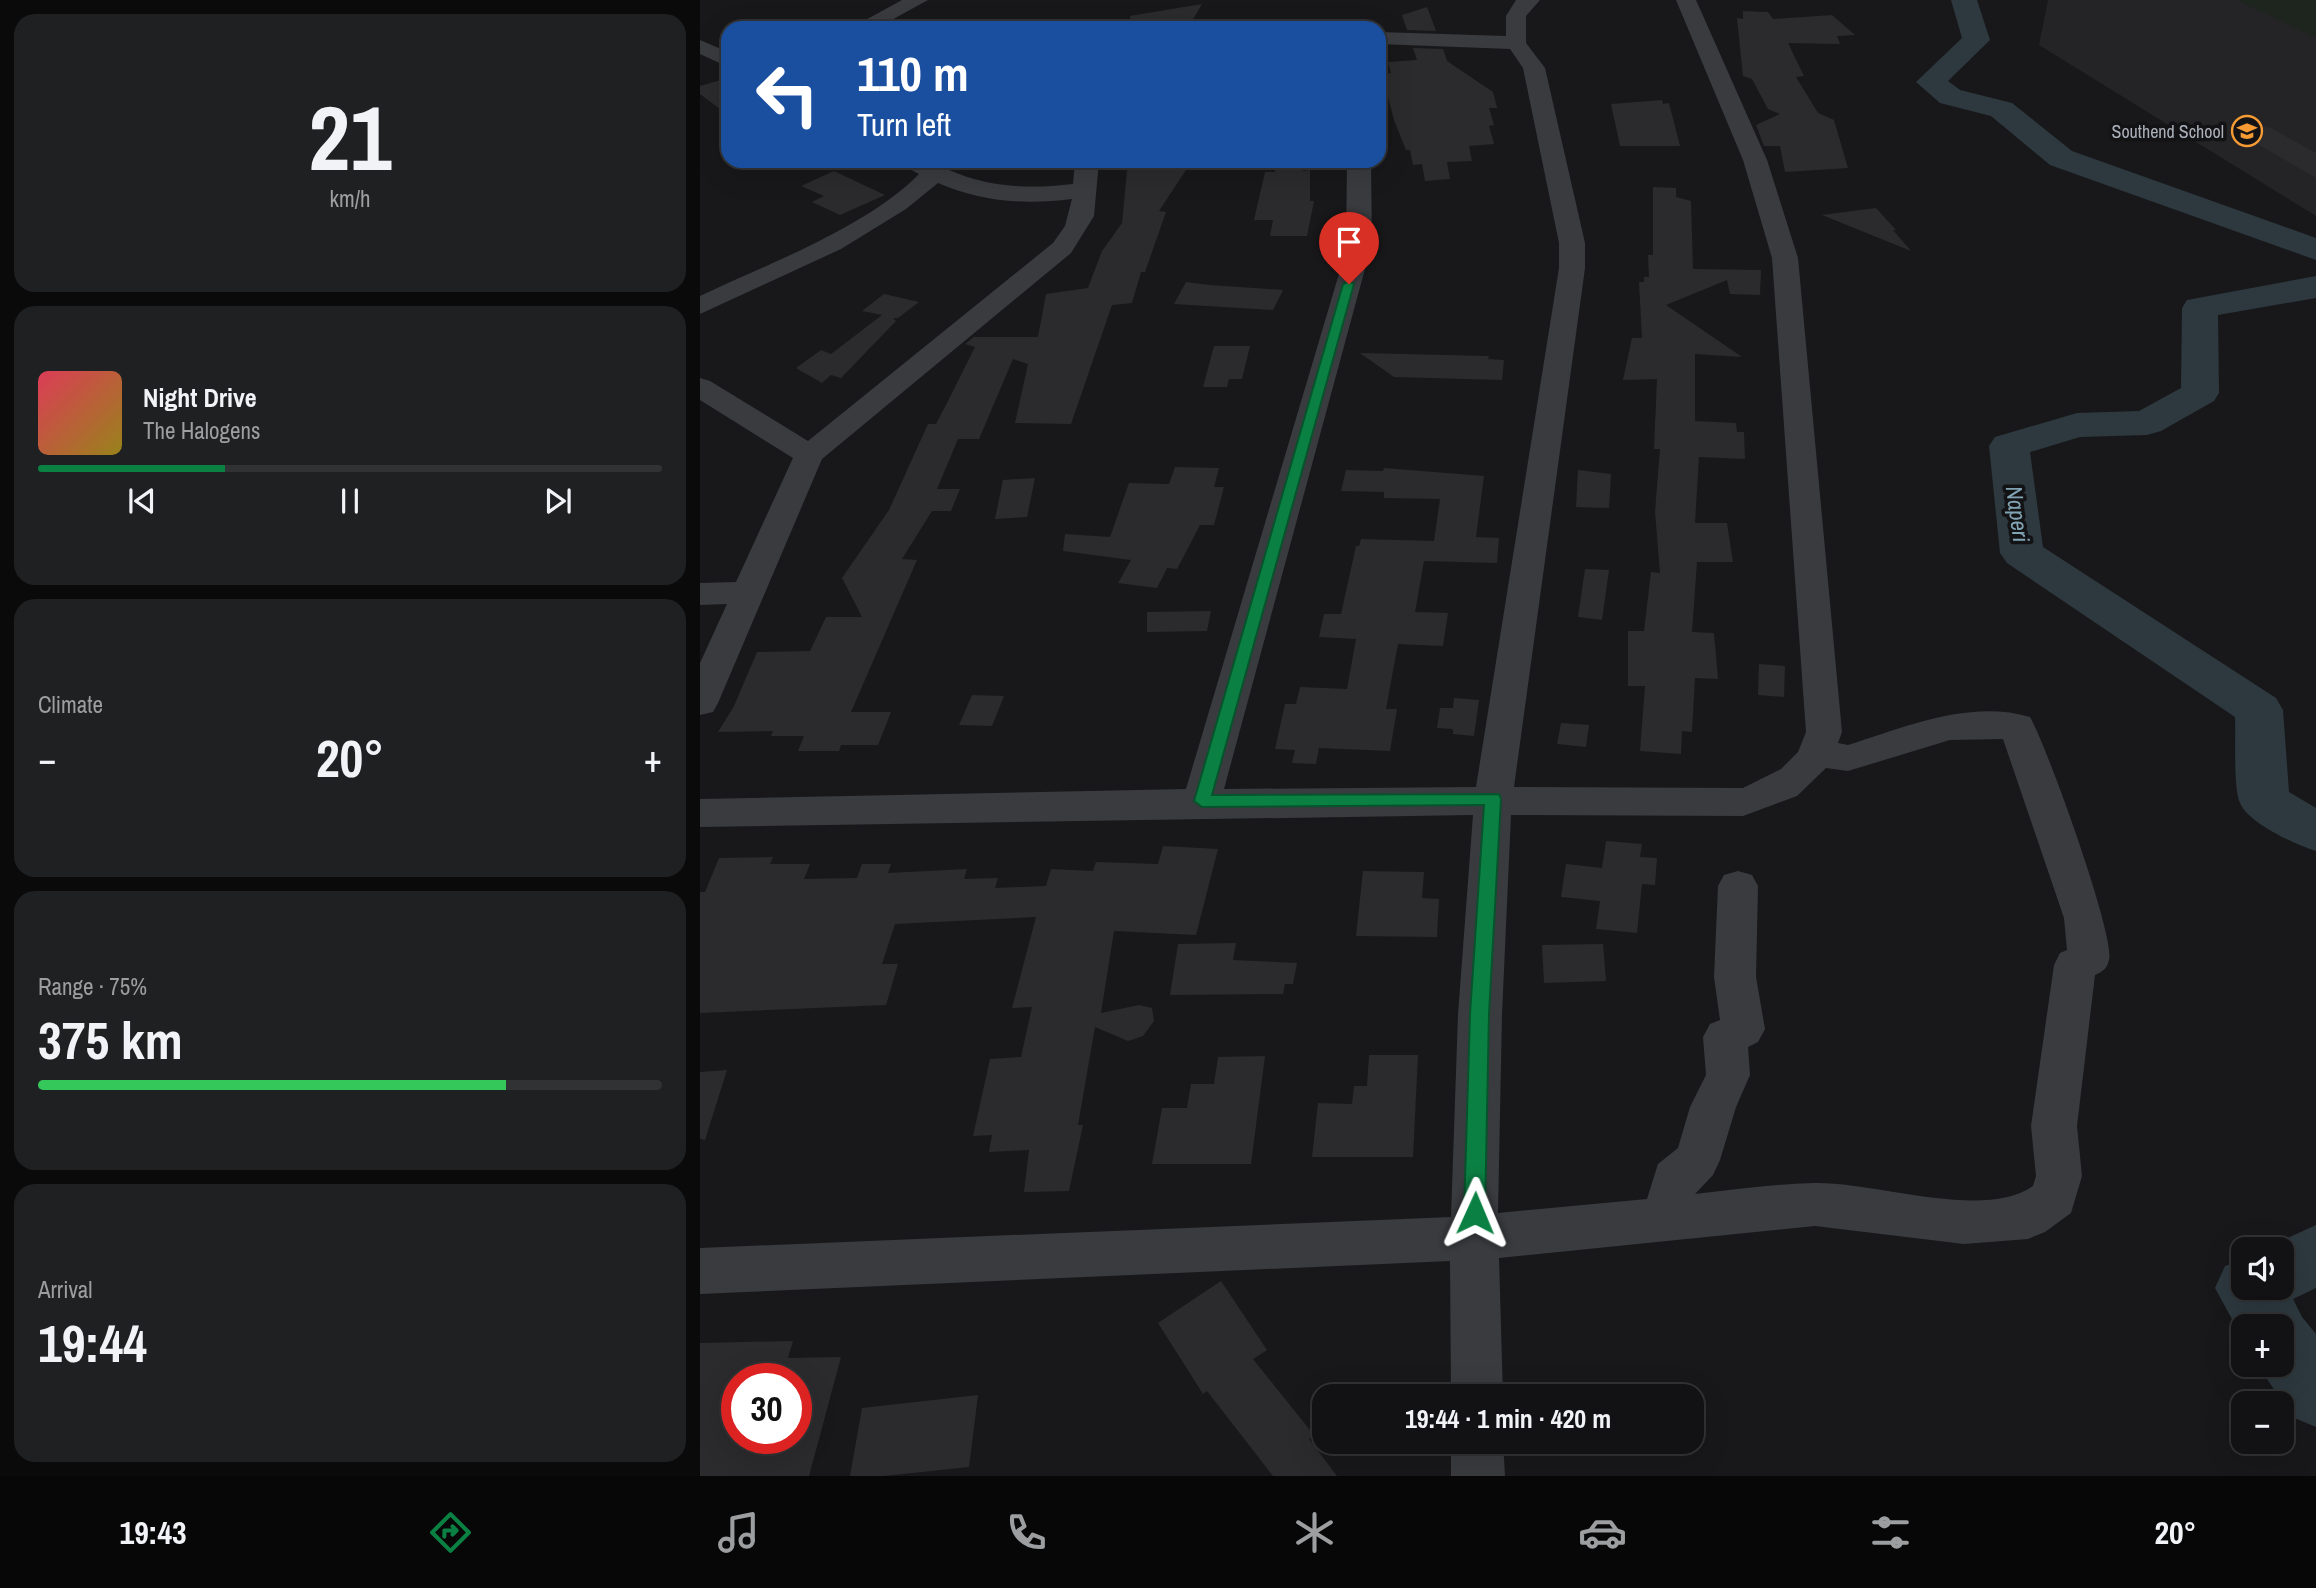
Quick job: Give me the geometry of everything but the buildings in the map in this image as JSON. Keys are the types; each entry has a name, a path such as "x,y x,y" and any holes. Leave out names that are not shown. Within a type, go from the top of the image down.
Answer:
{"street":[{"path":"875,21 918,0"},
{"path":"1477,1384 1474,1238 1480,1014 1493,799 1572,268 1572,243 1534,68 1516,43 1516,16 1520,6 1530,0"},
{"path":"700,813 1202,801 1493,799 1743,802 1770,794 1797,779 1818,754 1824,732 1785,258 1780,233 1732,102 1686,0"},
{"path":"1386,38 1516,43"},
{"path":"700,46 721,57"},
{"path":"700,306 832,243 894,205 940,168"},
{"path":"942,168 977,191 1002,196 1083,190"},
{"path":"700,702 809,455 1062,248 1079,230 1086,212 1083,190 1086,168"},
{"path":"1202,801 1354,267 1359,243 1359,168"},
{"path":"700,387 809,455"},
{"path":"700,594 747,593"},
{"path":"700,1271 1474,1238 1815,1204 1964,1222 2028,1217 2054,1198 2059,1176 2054,1126 2075,965 2089,959 2084,918 2017,726 1949,727 1848,758 1818,754"},
{"path":"1667,1218 1675,1179 1697,1160 1713,1107 1728,1075 1725,1038 1743,1029 1735,977 1738,886"},
{"path":"1477,1454 1478,1476"}],"shaded area":[{"name":"Southend School","path":"2048,0 2316,0 2316,216 2039,45"},
{"path":"2237,0 2316,0 2316,38"}],"waterway":[{"name":"Naperi","path":"1964,0 1976,40 1931,82 1950,97 2001,109 2061,158 2316,250"},
{"name":"Naperi","path":"2316,287 2200,308 2200,393 2147,423 2077,425 2009,446 2022,553 2259,710 2264,801 2316,832"},
{"name":"Naperi","path":"2294,1266 2316,1255"},
{"name":"Naperi","path":"2256,1300 2264,1314"},
{"name":"Naperi","path":"2294,1360 2316,1393"}],"place":[{"name":"Southend School","path":"2247,131"}],"route":[{"path":"1349,284 1202,801 1493,799 1480,1014 1475,1213"}]}
